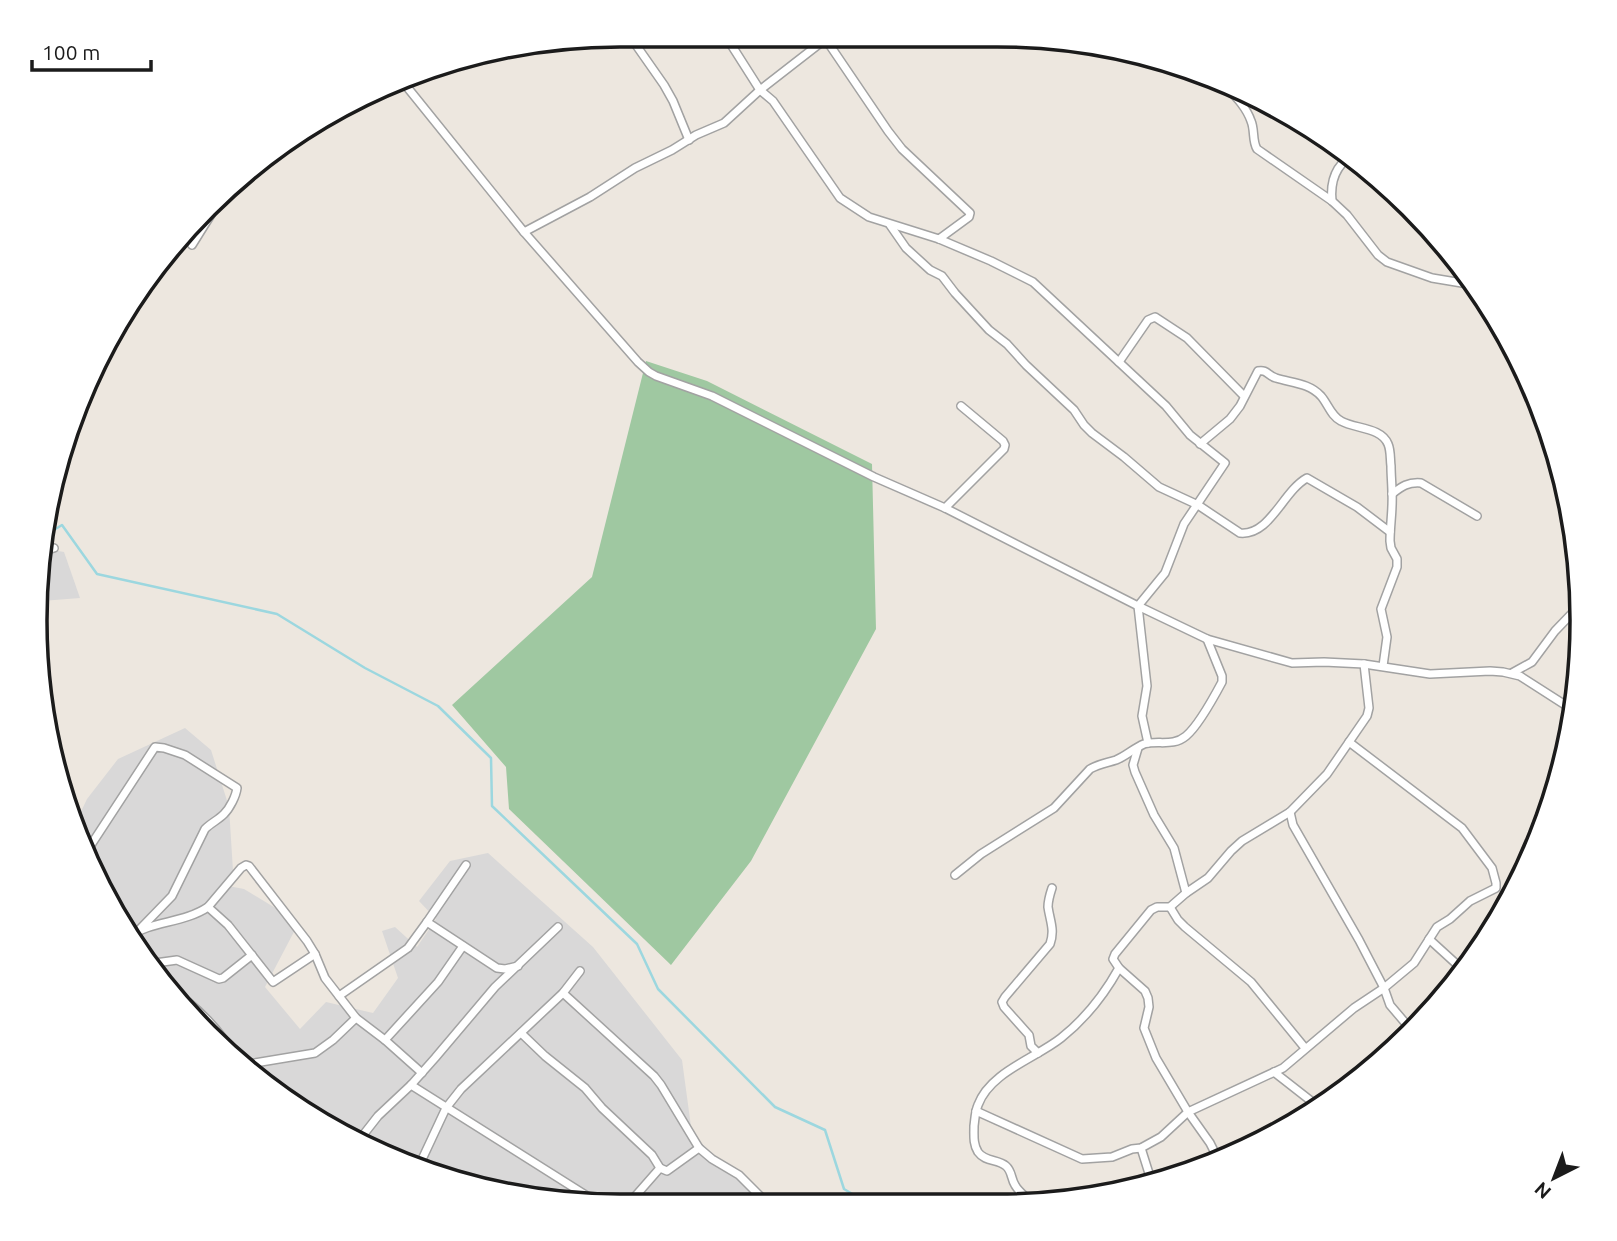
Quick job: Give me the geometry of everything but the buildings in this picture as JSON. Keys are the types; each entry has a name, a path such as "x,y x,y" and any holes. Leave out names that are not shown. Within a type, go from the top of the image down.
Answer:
{"street":[{"path":"637,47 673,101 689,139"},
{"path":"732,47 760,90 773,101 840,198 869,217 939,239 1033,282 1166,406 1200,444 1225,464 1184,524 1165,573 1138,606 1147,686 1142,716 1148,743"},
{"path":"524,232 729,119 760,90 815,47"},
{"path":"831,47 902,149 970,213 969,217 939,239"},
{"path":"408,88 524,232 649,372 712,396 874,477 945,508 1207,639 1292,663 1364,664 1430,674 1490,671 1512,673 1564,704"},
{"path":"1238,101 1252,123 1257,149 1332,201 1347,215 1378,255 1387,262 1432,278 1459,282"},
{"path":"1332,201 1331,188 1338,168 1342,164"},
{"path":"889,224 906,248 930,270 942,276 989,330 1007,344 1074,410 1092,433 1159,487 1198,505 1245,534 1269,521 1289,493 1307,478 1357,507 1390,532"},
{"path":"192,246 202,229"},
{"path":"1119,362 1148,320 1155,317 1186,338 1244,396"},
{"path":"1200,444 1230,419 1260,370 1270,376 1313,389 1339,421 1376,433 1388,443 1392,494 1391,548 1397,559 1397,567 1381,609 1387,637 1383,666"},
{"path":"945,508 1005,445 961,406"},
{"path":"1392,494 1401,486 1412,482 1421,483 1477,516"},
{"path":"1512,673 1532,662 1570,616"},
{"path":"955,875 981,854 1054,808 1090,769 1148,743 1166,743 1184,738 1192,730 1222,682 1207,639"},
{"path":"1214,1151 1156,1058 1146,1035 1144,1024 1149,1007 1145,991 1119,968 1113,959 1144,918 1157,907 1170,907 1208,878 1249,835 1290,812 1321,781 1367,716 1369,708 1364,664"},
{"path":"976,1111 1075,1157 1112,1157 1141,1148 1161,1137 1188,1112 1283,1068 1354,1008 1414,963 1437,927 1470,901 1496,888 1492,868 1462,828 1349,742"},
{"path":"92,843 155,747 185,755 237,788 225,813 205,829 172,896 139,930"},
{"path":"1138,747 1133,765 1135,772 1154,815 1174,848 1186,893"},
{"path":"1290,812 1293,825 1359,940 1390,1005 1405,1023"},
{"path":"338,996 408,948 466,864"},
{"path":"139,930 183,919 208,907 241,868 249,866 315,954 325,978 356,1018 422,1073"},
{"path":"1038,1053 1031,1046 1030,1035 1002,1002 1050,944 1053,925 1048,906 1052,888"},
{"path":"208,907 228,925 273,982 315,954"},
{"path":"1170,907 1185,927 1251,982 1305,1048"},
{"path":"427,922 497,968 519,965"},
{"path":"364,1134 378,1116 422,1073 495,987 558,927"},
{"path":"1429,939 1455,964"},
{"path":"385,1040 438,982 463,946"},
{"path":"161,962 177,960 219,979 252,955"},
{"path":"1022,1193 1013,1184 1005,1164 982,1157 976,1150 973,1141 979,1101 999,1077 1060,1039 1097,1003 1119,968"},
{"path":"423,1158 446,1108 461,1088 564,993 580,971"},
{"path":"564,993 662,1085 699,1148 739,1175 758,1194"},
{"path":"257,1062 314,1052 333,1040 356,1018"},
{"path":"521,1033 584,1088 652,1155 660,1168 670,1170 699,1148"},
{"path":"1274,1072 1310,1100"},
{"path":"411,1085 582,1193"},
{"path":"1141,1148 1149,1173"},
{"path":"637,1194 660,1168"}],"shaded area":[{"path":"52,550 64,552 80,598 48,601"},
{"path":"185,728 211,750 229,807 233,871 223,885 244,889 282,912 296,928 265,987 300,1029 326,1002 373,1013 398,978 382,931 395,927 417,947 436,919 419,901 450,861 488,853 593,947 682,1060 692,1134 755,1194 583,1193 509,1183 436,1163 401,1150 367,1135 302,1097 243,1051 215,1026 190,998 144,939 106,874 81,812 87,799 118,759"}],"green space":[{"path":"646,361 707,381 872,464 876,629 751,861 671,965 509,809 506,767 452,705 592,577"}],"waterway":[{"path":"55,530 62,525 97,574 277,614 365,668 438,706 491,758 492,806 637,944 658,989 775,1107 825,1130 844,1189 852,1194"}]}
